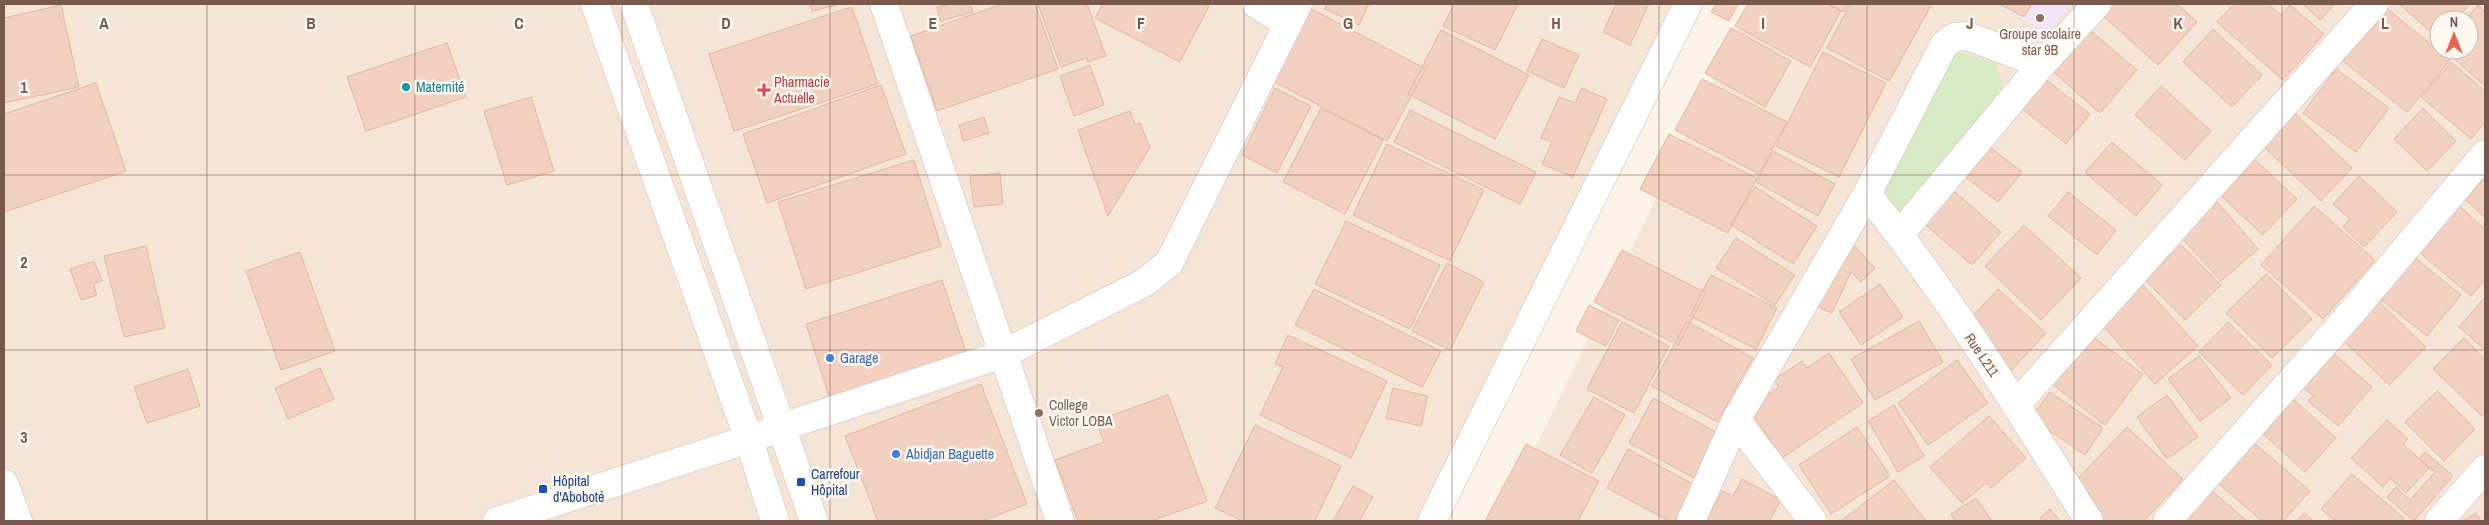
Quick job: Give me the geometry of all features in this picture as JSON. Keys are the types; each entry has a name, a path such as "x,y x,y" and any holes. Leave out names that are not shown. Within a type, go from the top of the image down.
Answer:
{"street":[{"path":"594,4 749,440 775,521"},
{"path":"634,4 814,521"},
{"path":"884,4 1060,521"},
{"path":"497,521 749,440 782,427 1003,354 1144,283 1169,263 1293,14 1256,4"},
{"path":"1432,521 1688,4"},
{"path":"1900,234 2042,64 2097,4"},
{"path":"2016,405 2374,4"},
{"path":"1691,521 1736,420 1867,194 1944,46 1954,37 1967,36 2042,64"},
{"path":"2167,521 2353,311 2485,154"},
{"name":"Rue L211","path":"1867,194 1900,234 2016,405 2089,521"},
{"path":"1736,420 1813,521"},
{"path":"2439,521 2485,469"},
{"path":"4,483 18,521"}],"shaded area":[{"path":"4,4 1680,4 1426,521 4,521"},
{"path":"1750,4 2485,4 2485,521 1500,521"},
{"name":"Groupe scolaire star 9B","path":"1996,4 2071,4 2047,33"}],"green space":[{"path":"1949,48 1996,64 2003,87 1902,219 1879,189"}],"building":[{"path":"810,4 841,4 812,11"},
{"path":"951,4 971,4 973,12 940,21 937,7"},
{"path":"1002,4 1035,4 1058,69 937,111 911,36"},
{"path":"1038,4 1087,4 1106,56 1088,62 1086,58 1061,67"},
{"path":"1103,4 1205,4 1209,6 1180,62 1095,18"},
{"path":"1327,4 1369,4 1359,25 1325,9"},
{"path":"1454,4 1518,4 1495,50 1443,26"},
{"path":"1616,4 1649,4 1630,45 1603,32"},
{"path":"1716,4 1738,4 1729,21 1711,12"},
{"path":"1748,4 1829,4 1841,11 1810,67 1735,26"},
{"path":"1827,4 1848,4 1844,12"},
{"path":"1850,4 1932,4 1889,81 1827,48"},
{"path":"1999,4 2032,4 2024,17"},
{"path":"2109,4 2177,4 2197,22 2158,65 2100,13"},
{"path":"2234,4 2268,4 2281,15 2290,5 2324,34 2283,80 2217,22"},
{"path":"2303,4 2335,4 2320,20"},
{"path":"2399,4 2470,4 2465,10 2429,10 2429,30"},
{"path":"61,5 79,87 4,103 4,18"},
{"path":"2478,5 2485,12 2485,86 2455,60 2479,60 2479,10 2474,10"},
{"path":"1306,6 1426,69 1387,141 1267,78"},
{"path":"852,7 878,84 734,131 709,54"},
{"path":"2385,7 2429,43 2429,60 2450,60 2407,112 2342,60"},
{"path":"2085,26 2137,70 2100,113 2049,68"},
{"path":"1731,28 1791,61 1765,107 1705,73"},
{"path":"2213,29 2262,75 2232,107 2183,62"},
{"path":"1441,30 1529,75 1495,139 1408,94"},
{"path":"1542,39 1579,55 1564,88 1527,71"},
{"name":"Maternité","path":"447,43 466,97 366,131 347,77"},
{"path":"1823,52 1886,83 1839,177 1776,146"},
{"path":"2451,62 2485,91 2485,122 2471,139 2421,97"},
{"path":"1090,65 1104,105 1074,116 1060,76"},
{"path":"2336,69 2389,108 2356,152 2303,113"},
{"path":"1702,79 1787,122 1759,174 1675,130"},
{"path":"2045,79 2090,114 2066,144 2021,108"},
{"path":"96,83 126,171 4,212 4,114"},
{"path":"881,85 906,154 767,203 743,134"},
{"path":"2161,86 2211,131 2185,160 2135,115"},
{"path":"1275,88 1311,106 1277,173 1242,155"},
{"path":"1582,88 1607,99 1573,177 1542,164 1552,142 1541,138 1559,97 1575,103"},
{"path":"531,97 554,171 507,185 484,111"},
{"path":"1321,108 1383,140 1345,214 1283,182"},
{"path":"2423,108 2456,141 2427,171 2394,139"},
{"path":"1410,110 1536,172 1520,204 1394,142"},
{"path":"1130,111 1135,125 1140,123 1150,147 1108,216 1078,130"},
{"path":"2295,114 2352,168 2321,201 2263,146"},
{"path":"984,117 989,133 963,141 959,125"},
{"path":"1669,134 1757,178 1728,233 1640,189"},
{"path":"2112,142 2162,185 2136,216 2085,172"},
{"path":"1387,144 1484,190 1450,261 1353,215"},
{"path":"1987,145 2022,172 1998,202 1963,175"},
{"path":"1773,151 1835,184 1818,216 1756,182"},
{"path":"2254,159 2297,199 2263,235 2220,195"},
{"path":"914,160 941,246 806,289 778,202"},
{"path":"1000,173 1003,204 974,207 970,176"},
{"path":"2359,176 2397,212 2364,247 2343,227 2350,219 2333,204"},
{"path":"2485,178 2485,218 2465,199"},
{"path":"1755,187 1817,226 1793,264 1730,224"},
{"path":"1949,187 2001,232 1972,265 1920,220"},
{"path":"2068,192 2116,230 2097,255 2048,216"},
{"path":"2217,202 2258,249 2221,281 2179,235"},
{"path":"2458,205 2485,229 2485,280 2471,296 2418,251"},
{"path":"2314,206 2375,260 2323,319 2261,265"},
{"path":"1346,221 1440,265 1410,329 1315,284"},
{"path":"2024,225 2081,278 2041,320 1985,266"},
{"path":"1736,238 1795,275 1775,305 1716,268"},
{"path":"1848,239 1875,268 1861,282 1851,272 1832,313 1816,306"},
{"path":"2181,245 2221,285 2185,320 2145,280"},
{"path":"146,246 165,328 124,337 104,256"},
{"path":"1622,250 1706,293 1678,345 1594,302"},
{"path":"300,252 335,351 281,370 246,271"},
{"path":"2413,256 2461,295 2427,336 2379,298"},
{"path":"94,261 102,281 93,284 97,295 81,300 70,269"},
{"path":"1447,263 1484,282 1450,350 1412,331"},
{"path":"2266,274 2312,319 2272,358 2226,313"},
{"path":"1711,275 1777,308 1756,349 1690,316"},
{"path":"942,280 968,358 831,403 806,324"},
{"path":"1880,284 1903,317 1861,345 1839,312"},
{"path":"2143,285 2198,346 2155,384 2101,324"},
{"path":"1314,289 1441,351 1422,387 1295,325"},
{"path":"1998,289 2046,333 2009,373 1968,321"},
{"path":"2485,297 2485,350 2459,327"},
{"path":"2378,301 2426,347 2389,385 2342,339"},
{"path":"1589,305 1619,320 1606,346 1576,331"},
{"path":"1687,321 1753,358 1717,422 1652,386"},
{"path":"1919,321 1943,362 1875,400 1851,359"},
{"path":"1622,322 1669,346 1634,413 1587,389"},
{"path":"2228,322 2272,365 2243,395 2199,352"},
{"path":"2085,331 2143,374 2105,425 2048,381"},
{"path":"1288,335 1387,381 1351,458 1260,415 1283,367 1275,364"},
{"path":"2464,338 2485,359 2485,413 2482,416 2433,369"},
{"path":"2327,348 2372,387 2338,426 2308,401 2313,396 2297,382"},
{"path":"1829,353 1863,403 1782,458 1748,408 1779,387 1774,380 1802,361 1807,368"},
{"path":"2199,356 2231,398 2200,421 2168,379"},
{"path":"1957,360 1988,403 1928,445 1898,403"},
{"path":"320,368 334,399 288,419 275,388"},
{"path":"188,369 200,406 147,423 134,387"},
{"path":"981,384 1027,504 982,521 878,521 845,436"},
{"path":"1393,388 1428,396 1421,426 1386,418"},
{"path":"2437,391 2475,429 2444,461 2405,422"},
{"path":"2050,392 2103,428 2085,455 2031,418"},
{"path":"1168,395 1207,501 1151,521 1078,521 1055,460 1104,442 1096,421"},
{"path":"2167,395 2198,437 2167,459 2137,417"},
{"path":"1594,397 1625,415 1592,473 1560,455"},
{"path":"2291,397 2336,438 2305,472 2260,431"},
{"path":"1653,398 1718,433 1694,478 1629,443"},
{"path":"1894,405 1924,456 1898,472 1868,421"},
{"path":"1989,416 2026,458 1991,488 1986,483 1962,503 1930,467"},
{"path":"2387,420 2408,439 2403,444 2429,468 2406,493 2390,478 2383,487 2351,458"},
{"path":"1255,425 1341,466 1315,521 1243,521 1215,508"},
{"path":"1857,427 1890,476 1831,514 1799,465"},
{"path":"2127,427 2183,479 2144,521 2093,521 2072,485"},
{"path":"2248,438 2310,491 2283,521 2262,521 2212,478"},
{"path":"1526,444 1599,481 1578,521 1485,521"},
{"path":"1628,449 1695,485 1675,521 1669,521 1607,488"},
{"path":"2425,452 2453,476 2414,521 2387,497 2396,487 2410,500 2435,472 2419,459"},
{"path":"2352,474 2404,518 2401,521 2335,521 2321,509"},
{"path":"1742,479 1781,500 1769,521 1706,521 1722,491 1733,496"},
{"path":"1894,480 1926,521 1841,521"},
{"path":"2202,482 2247,521 2170,521"},
{"path":"1353,486 1373,497 1359,521 1333,521"},
{"path":"1976,498 1992,521 1955,521 1951,514"},
{"path":"2050,509 2060,521 2043,521 2040,518"},
{"path":"2304,513 2313,521 2297,521"},
{"path":"2476,513 2481,521 2463,521"}],"place":[{"name":"Groupe scolaire star 9B","path":"2040,18"},
{"name":"Maternité","path":"406,87"},
{"name":"Pharmacie Actuelle","path":"764,90"},
{"name":"Garage","path":"830,358"},
{"name":"College Victor LOBA","path":"1039,413"},
{"name":"Abidjan Baguette","path":"896,454"},
{"name":"Carrefour Hôpital","path":"801,482"},
{"name":"Hôpital d'Aboboté","path":"543,489"}]}
